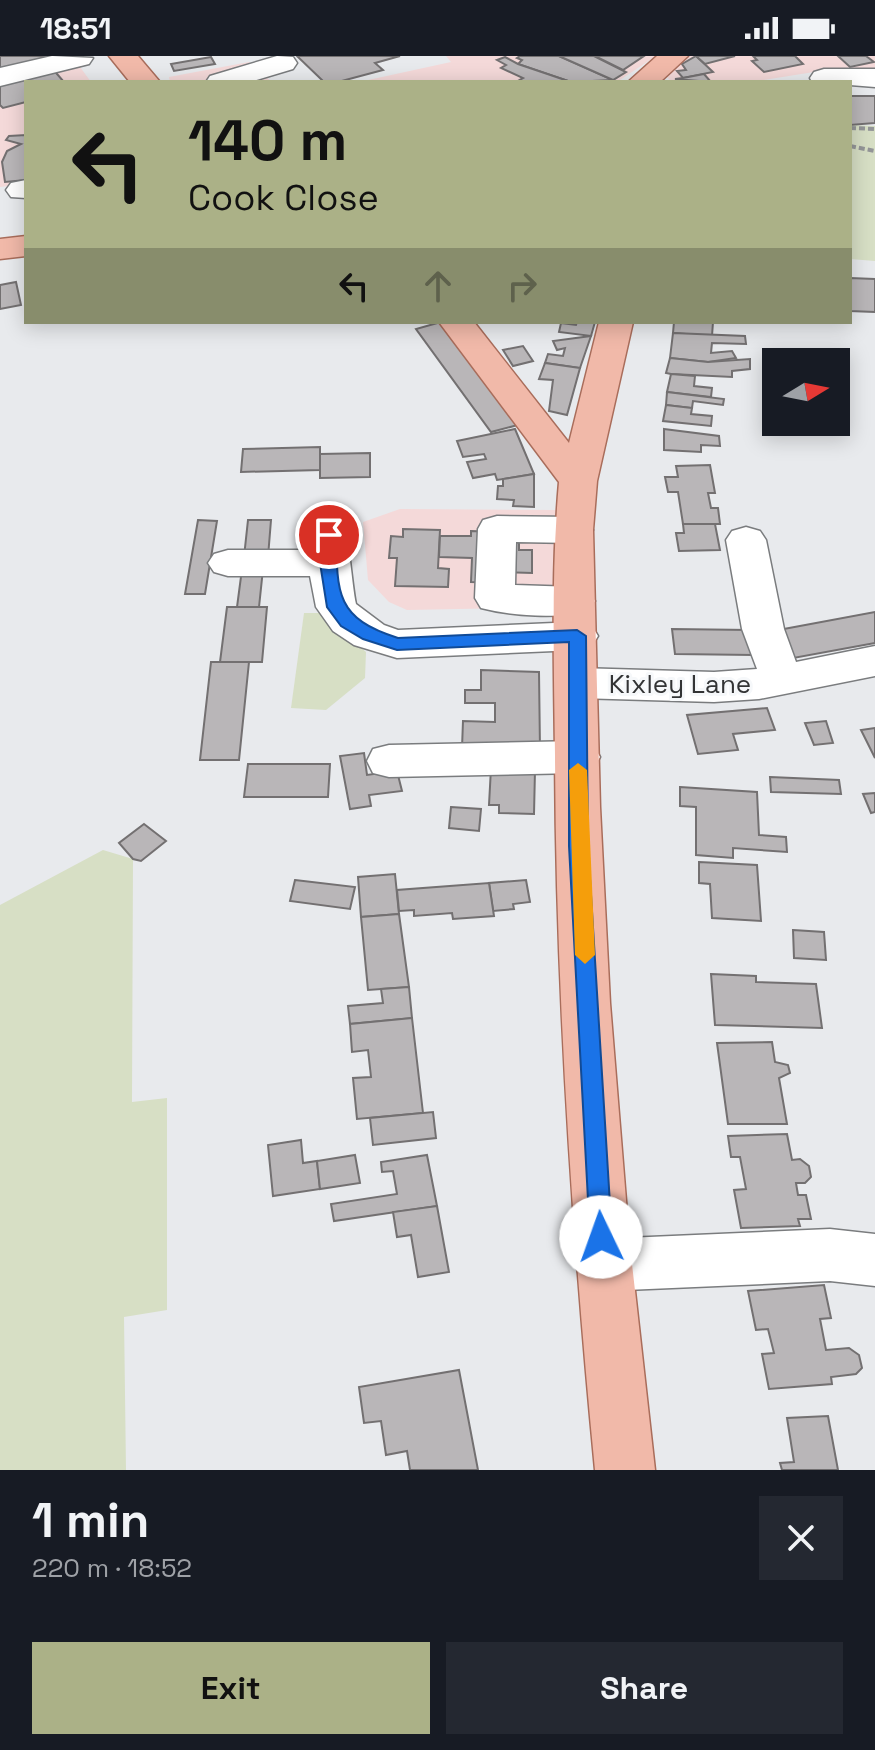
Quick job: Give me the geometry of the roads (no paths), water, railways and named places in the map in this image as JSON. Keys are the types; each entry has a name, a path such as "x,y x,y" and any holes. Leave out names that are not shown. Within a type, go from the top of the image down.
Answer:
{"main road":[{"path":"123,56 144,80"},
{"path":"644,80 674,56"},
{"path":"0,233 24,231"},
{"path":"0,249 24,246"},
{"path":"458,324 578,481"},
{"path":"616,324 578,481 574,530 579,846 603,1265 625,1470"}],"street":[{"path":"0,77 82,57 100,80"},
{"path":"227,80 283,63"},
{"path":"824,78 875,78"},
{"path":"574,530 497,529 495,598 576,618"},
{"path":"746,540 763,629 782,680"},
{"path":"228,563 329,549 336,607 347,621 369,635 397,644 576,618"},
{"name":"Kixley Lane","path":"578,683 714,687 782,680 875,661"},
{"path":"389,761 578,757"},
{"path":"603,1265 830,1255 875,1260"}]}
